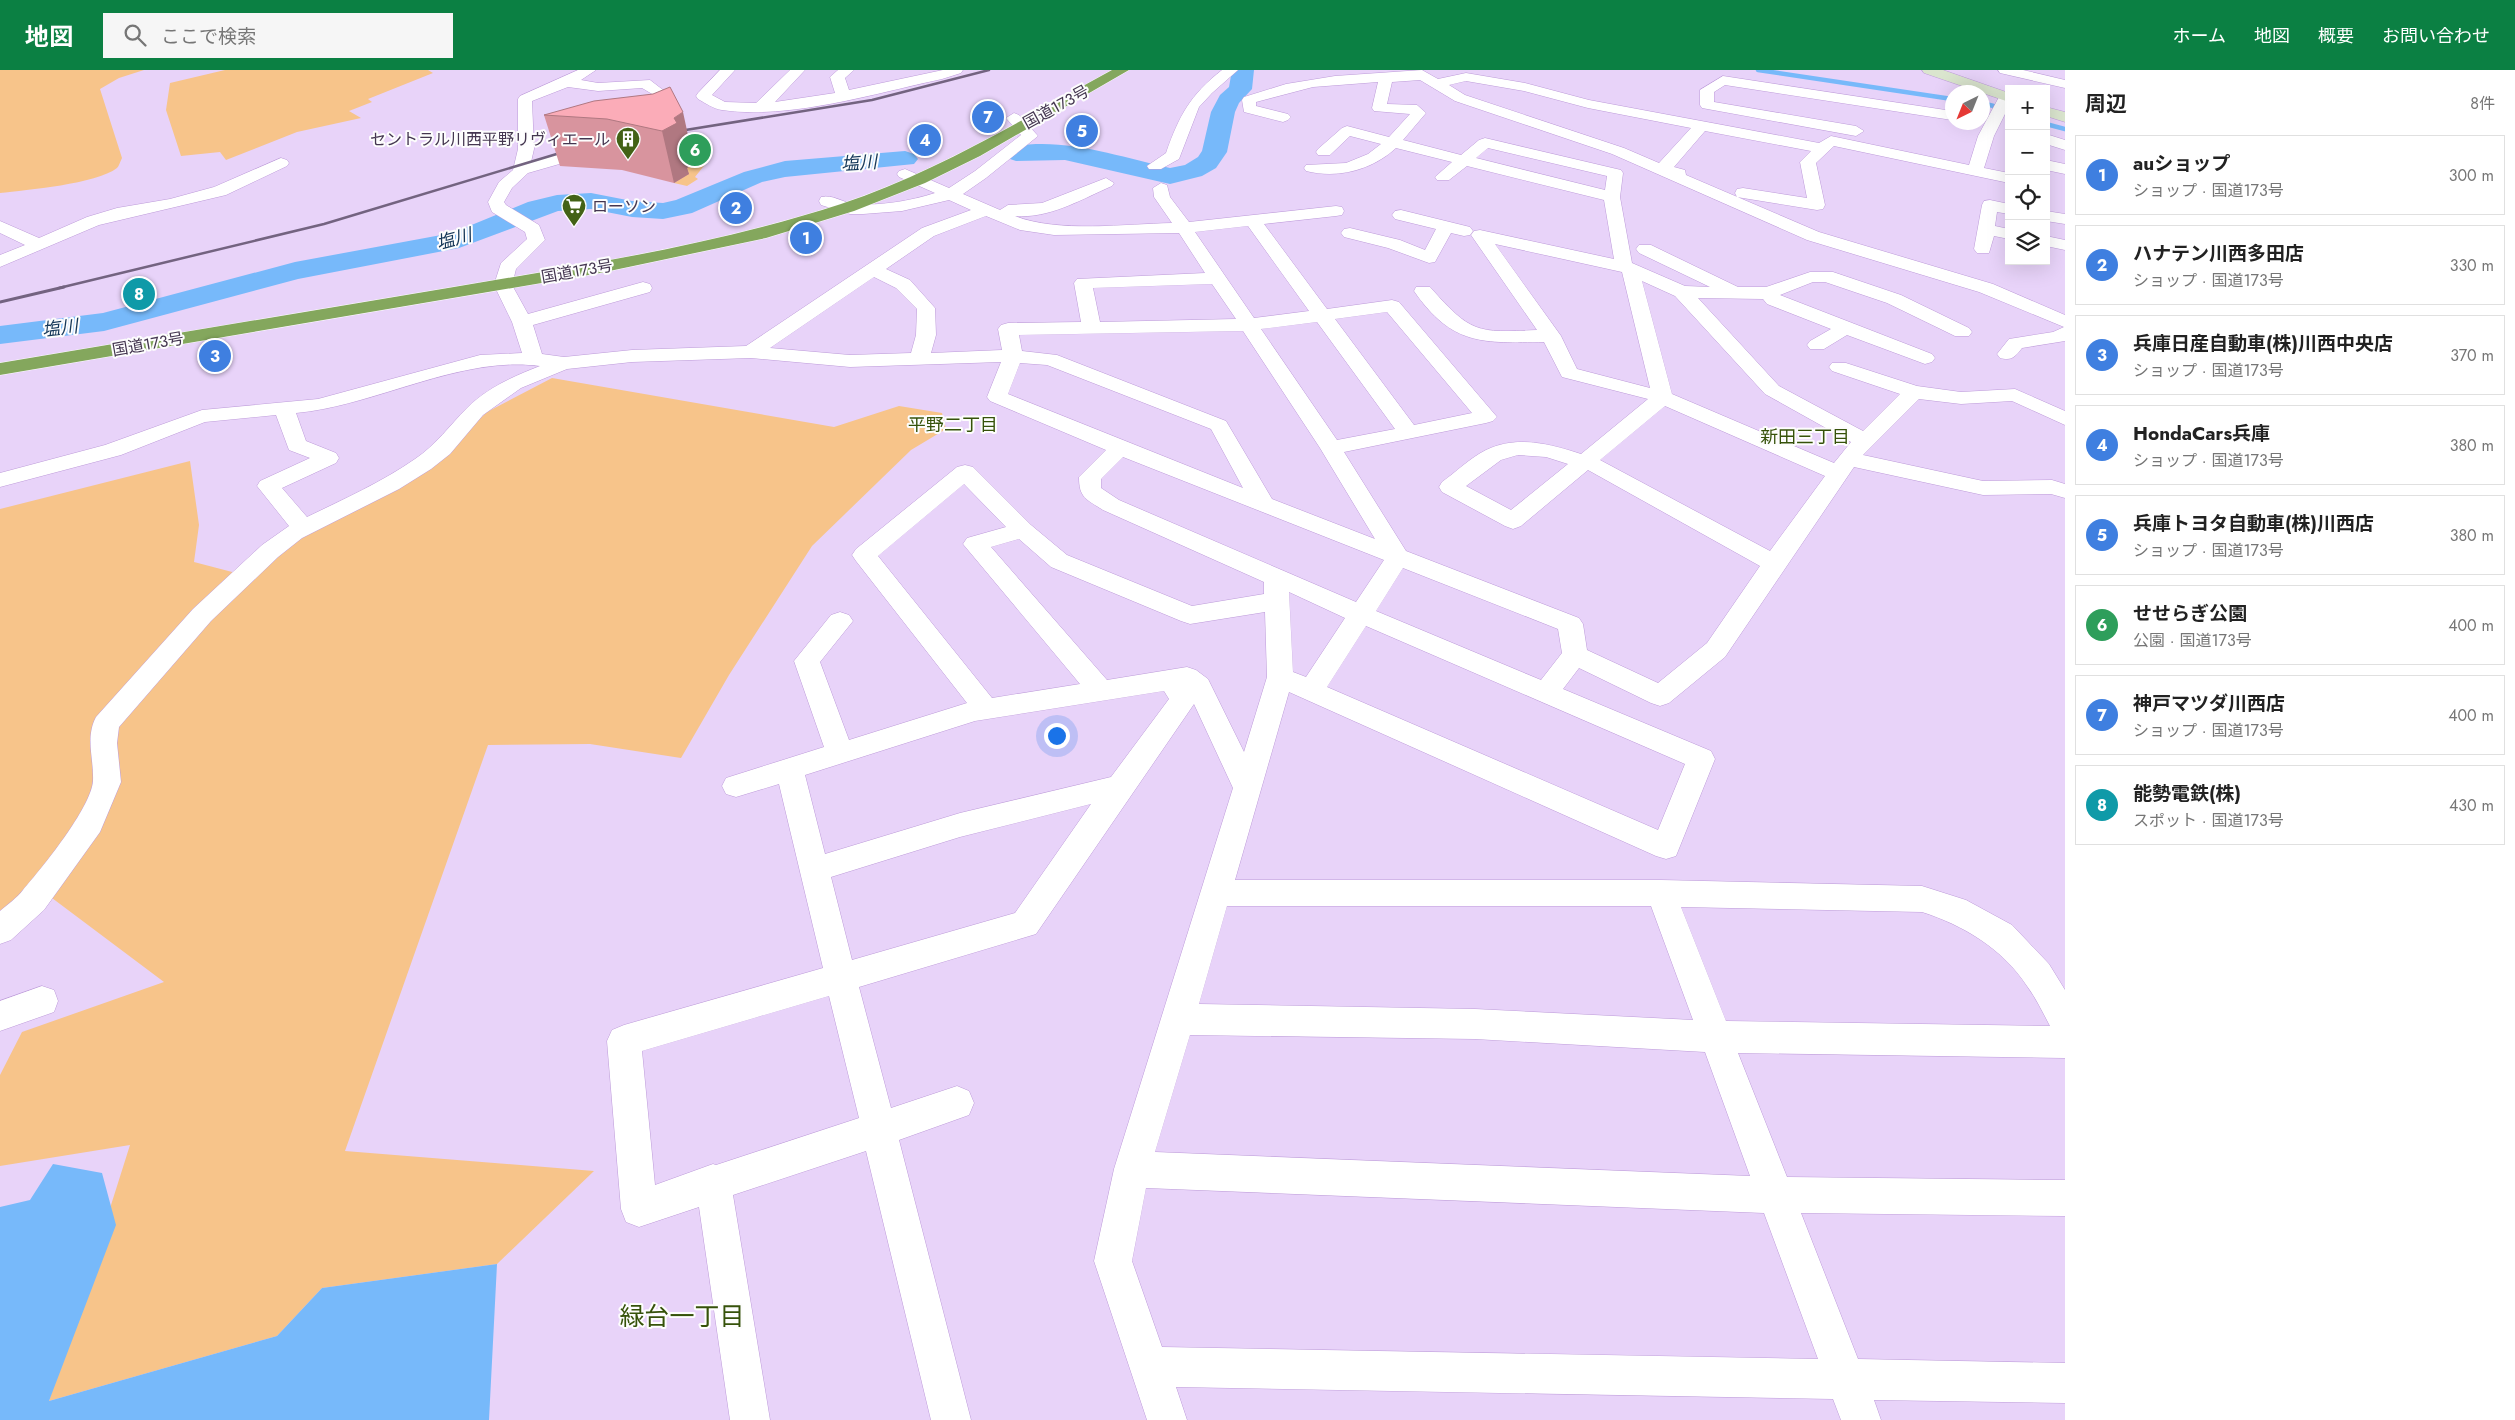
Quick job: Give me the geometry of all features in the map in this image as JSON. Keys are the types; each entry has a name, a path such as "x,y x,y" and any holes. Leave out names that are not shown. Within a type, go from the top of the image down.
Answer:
{"highway":[{"name":"国道173号","path":"1018,122 1101,70"},
{"name":"国道173号","path":"0,360 504,279 600,268 760,234 848,207 912,177 1122,70"},
{"name":"国道173号","path":"0,369 504,279 742,225 912,177"}],"main road":[{"path":"1929,70 2005,97"},
{"path":"2050,111 2065,117"}],"street":[{"path":"522,170 526,149 525,99 567,82 589,70"},
{"path":"728,70 703,96 722,106 760,108 842,96 949,73"},
{"path":"760,108 798,70"},
{"path":"842,96 837,77 847,70"},
{"path":"920,70 949,73"},
{"path":"1155,166 1173,156 1188,112 1203,90 1231,70"},
{"path":"1283,117 1246,116 1249,100 1268,92 1320,81 1466,76 1492,70"},
{"path":"2005,70 2065,85"},
{"path":"1466,76 1525,87 1588,104 1822,148"},
{"path":"1424,77 1460,98 1618,151 1813,236 1986,288 2065,322"},
{"path":"1312,168 1330,170 1360,166 1394,142 1418,113 1412,108 1379,108 1386,78"},
{"path":"1873,134 1707,105 1706,90 1723,80 1945,115"},
{"path":"567,82 598,87 645,83 669,100"},
{"path":"2050,91 2065,85"},
{"path":"1990,119 2005,100"},
{"path":"1643,115 1618,151 1612,197 1620,246 1663,397"},
{"path":"827,201 848,207 876,208 951,194 980,175 1006,152 1030,136 1018,122"},
{"path":"1990,122 2005,126"},
{"path":"1663,169 1701,126"},
{"path":"1975,170 1986,130"},
{"path":"1324,152 1346,131 1612,197"},
{"path":"2050,140 2065,146"},
{"path":"1663,169 1700,177 1731,191 1817,205 1808,162 1831,141 2005,177"},
{"path":"1443,177 1485,143 1616,173"},
{"path":"534,359 522,322 504,279 508,267 536,240 533,230 498,208 496,202 505,185 522,170 606,146"},
{"path":"1961,150 1999,157"},
{"path":"0,262 93,221 123,212 171,204 220,191 281,163"},
{"path":"2050,166 2065,168"},
{"path":"912,177 1026,226 1054,230 1184,228 1336,210"},
{"path":"966,183 993,205 1009,210 1027,212 1042,210 1106,183"},
{"path":"1161,188 1162,197 1331,448 1398,557"},
{"path":"1983,249 1990,205 2005,208"},
{"path":"751,352 928,232 986,210"},
{"path":"1401,214 1446,227 1627,268 1682,292 1768,293 1810,277 1827,276 1894,299 1962,332"},
{"path":"2050,217 2065,219"},
{"path":"1252,220 1408,432"},
{"path":"0,226 39,245"},
{"path":"1446,227 1429,258 1423,291 1419,300 1392,306 1249,325 1008,329 1013,356 997,397 1120,448 1570,624 1575,655 1546,692"},
{"path":"1986,229 2005,233"},
{"path":"1350,233 1394,244 1429,258"},
{"path":"1480,235 1551,336 1569,373 1663,397 1843,466 1983,488 2052,487 2065,491"},
{"path":"2050,242 2065,245"},
{"path":"1620,246 1645,249 1675,248"},
{"path":"1645,249 1738,293"},
{"path":"874,270 903,284 926,308 926,335 920,358"},
{"path":"1092,328 1083,283 1217,278"},
{"path":"522,322 643,288"},
{"path":"1423,291 1453,322 1464,330 1482,335 1551,336"},
{"path":"1682,292 1772,390 1865,441"},
{"path":"1768,293 1774,300 1925,358"},
{"path":"1331,448 1486,417 1392,306"},
{"path":"1817,345 1847,327"},
{"path":"2008,354 2016,343 2058,337 2065,333"},
{"path":"0,480 113,450 202,416 319,406 480,361 534,359 564,363 632,356 751,352 850,361 1013,356 1050,359 1219,425 1264,505"},
{"path":"0,930 33,901 90,824 107,782 103,743 106,724 202,615 270,551 304,528 391,484 423,464 442,449 476,411 514,384 564,363"},
{"path":"1839,367 1914,392 1961,398 2015,395 2065,419"},
{"path":"1575,655 1660,696 1716,650 1774,563 1843,466 1914,392"},
{"path":"1663,397 1584,462 1513,521 1450,487 1494,454 1519,447 1550,452 1584,462 1600,466 1774,563"},
{"path":"284,408 297,445 328,458 268,486 304,528"},
{"path":"1120,448 1090,477 1090,491 1111,505 1277,589 1360,614 1701,759 1666,847 1280,677"},
{"path":"986,709 864,555 966,472 1023,530 1059,561 1190,615 1277,589"},
{"path":"1023,530 975,544 1102,692"},
{"path":"1311,690 1398,557"},
{"path":"1167,1420 1113,1261 1132,1169 1280,677 1277,589"},
{"path":"840,621 807,661 840,753"},
{"path":"736,786 986,709 1187,677 1199,686 1247,788"},
{"path":"957,1103 714,1182 639,1209 624,1041 1025,924 1120,786 1183,700 1171,680"},
{"path":"789,769 951,1420"},
{"path":"814,870 960,825 1120,786"},
{"path":"1216,893 1661,893 1922,900 1956,908 2001,936 2038,974 2065,1021"},
{"path":"1661,893 1861,1420"},
{"path":"0,1016 42,1001"},
{"path":"1178,1019 1475,1024 1716,1037 2065,1042"},
{"path":"1132,1169 1776,1195 2065,1198"},
{"path":"714,1182 750,1420"},
{"path":"1149,1367 2065,1383"}],"shaded area":[{"path":"0,70 144,70 119,78 100,89 122,158 118,167 107,174 78,182 0,193"},
{"path":"225,70 428,70 433,73 368,99 372,102 349,111 361,118 297,132 226,160 220,152 181,156 166,110 170,83"},
{"path":"681,137 697,137 707,162 695,177 698,179 687,186 674,183 688,174"},
{"path":"552,378 834,427 899,406 942,413 946,429 911,450 812,546 729,675 681,758 590,744 488,745 345,1151 594,1171 497,1264 322,1288 277,1336 49,1401 130,1145 0,1166 0,1075 22,1032 164,982 36,886 0,912 0,509 190,461 199,525 194,562 236,573 420,475 487,412"}],"water":[{"path":"53,1164 102,1173 116,1225 49,1401 277,1336 322,1288 497,1264 489,1420 0,1420 0,1207 30,1200"}],"building":[{"path":"670,87 683,112 674,118 677,123 662,131 607,119 544,115 594,101 653,94"}],"waterway":[{"name":"塩川","path":"1016,153 1065,152 1170,176 1193,171 1207,163 1215,152 1223,112 1229,100 1240,89 1243,70"},
{"path":"1758,70 1945,98"},
{"path":"1990,105 2005,109"},
{"path":"2050,125 2065,129"},
{"name":"塩川","path":"0,335 104,322 295,271 459,240 538,208 557,203 591,201 632,209 663,211 683,207 753,177 785,169 905,159"}],"railway":[{"path":"673,132 872,100 989,70"},
{"path":"59,288 324,224 570,150"},
{"path":"0,302 64,287"}],"place":[{"name":"神戸マツダ川西店","path":"988,117"},
{"name":"兵庫トヨタ自動車(株)川西店","path":"1082,131"},
{"name":"HondaCars兵庫","path":"925,140"},
{"name":"せせらぎ公園","path":"695,150"},
{"name":"セントラル川西平野リヴィエール","path":"628,160"},
{"name":"ハナテン川西多田店","path":"736,208"},
{"name":"ローソン","path":"574,227"},
{"name":"auショップ","path":"806,238"},
{"name":"能勢電鉄(株)","path":"139,294"},
{"name":"兵庫日産自動車(株)川西中央店","path":"215,356"}],"district":[{"name":"平野二丁目","path":"953,425"},
{"name":"新田三丁目","path":"1805,437"},
{"name":"緑台一丁目","path":"682,1316"}]}
